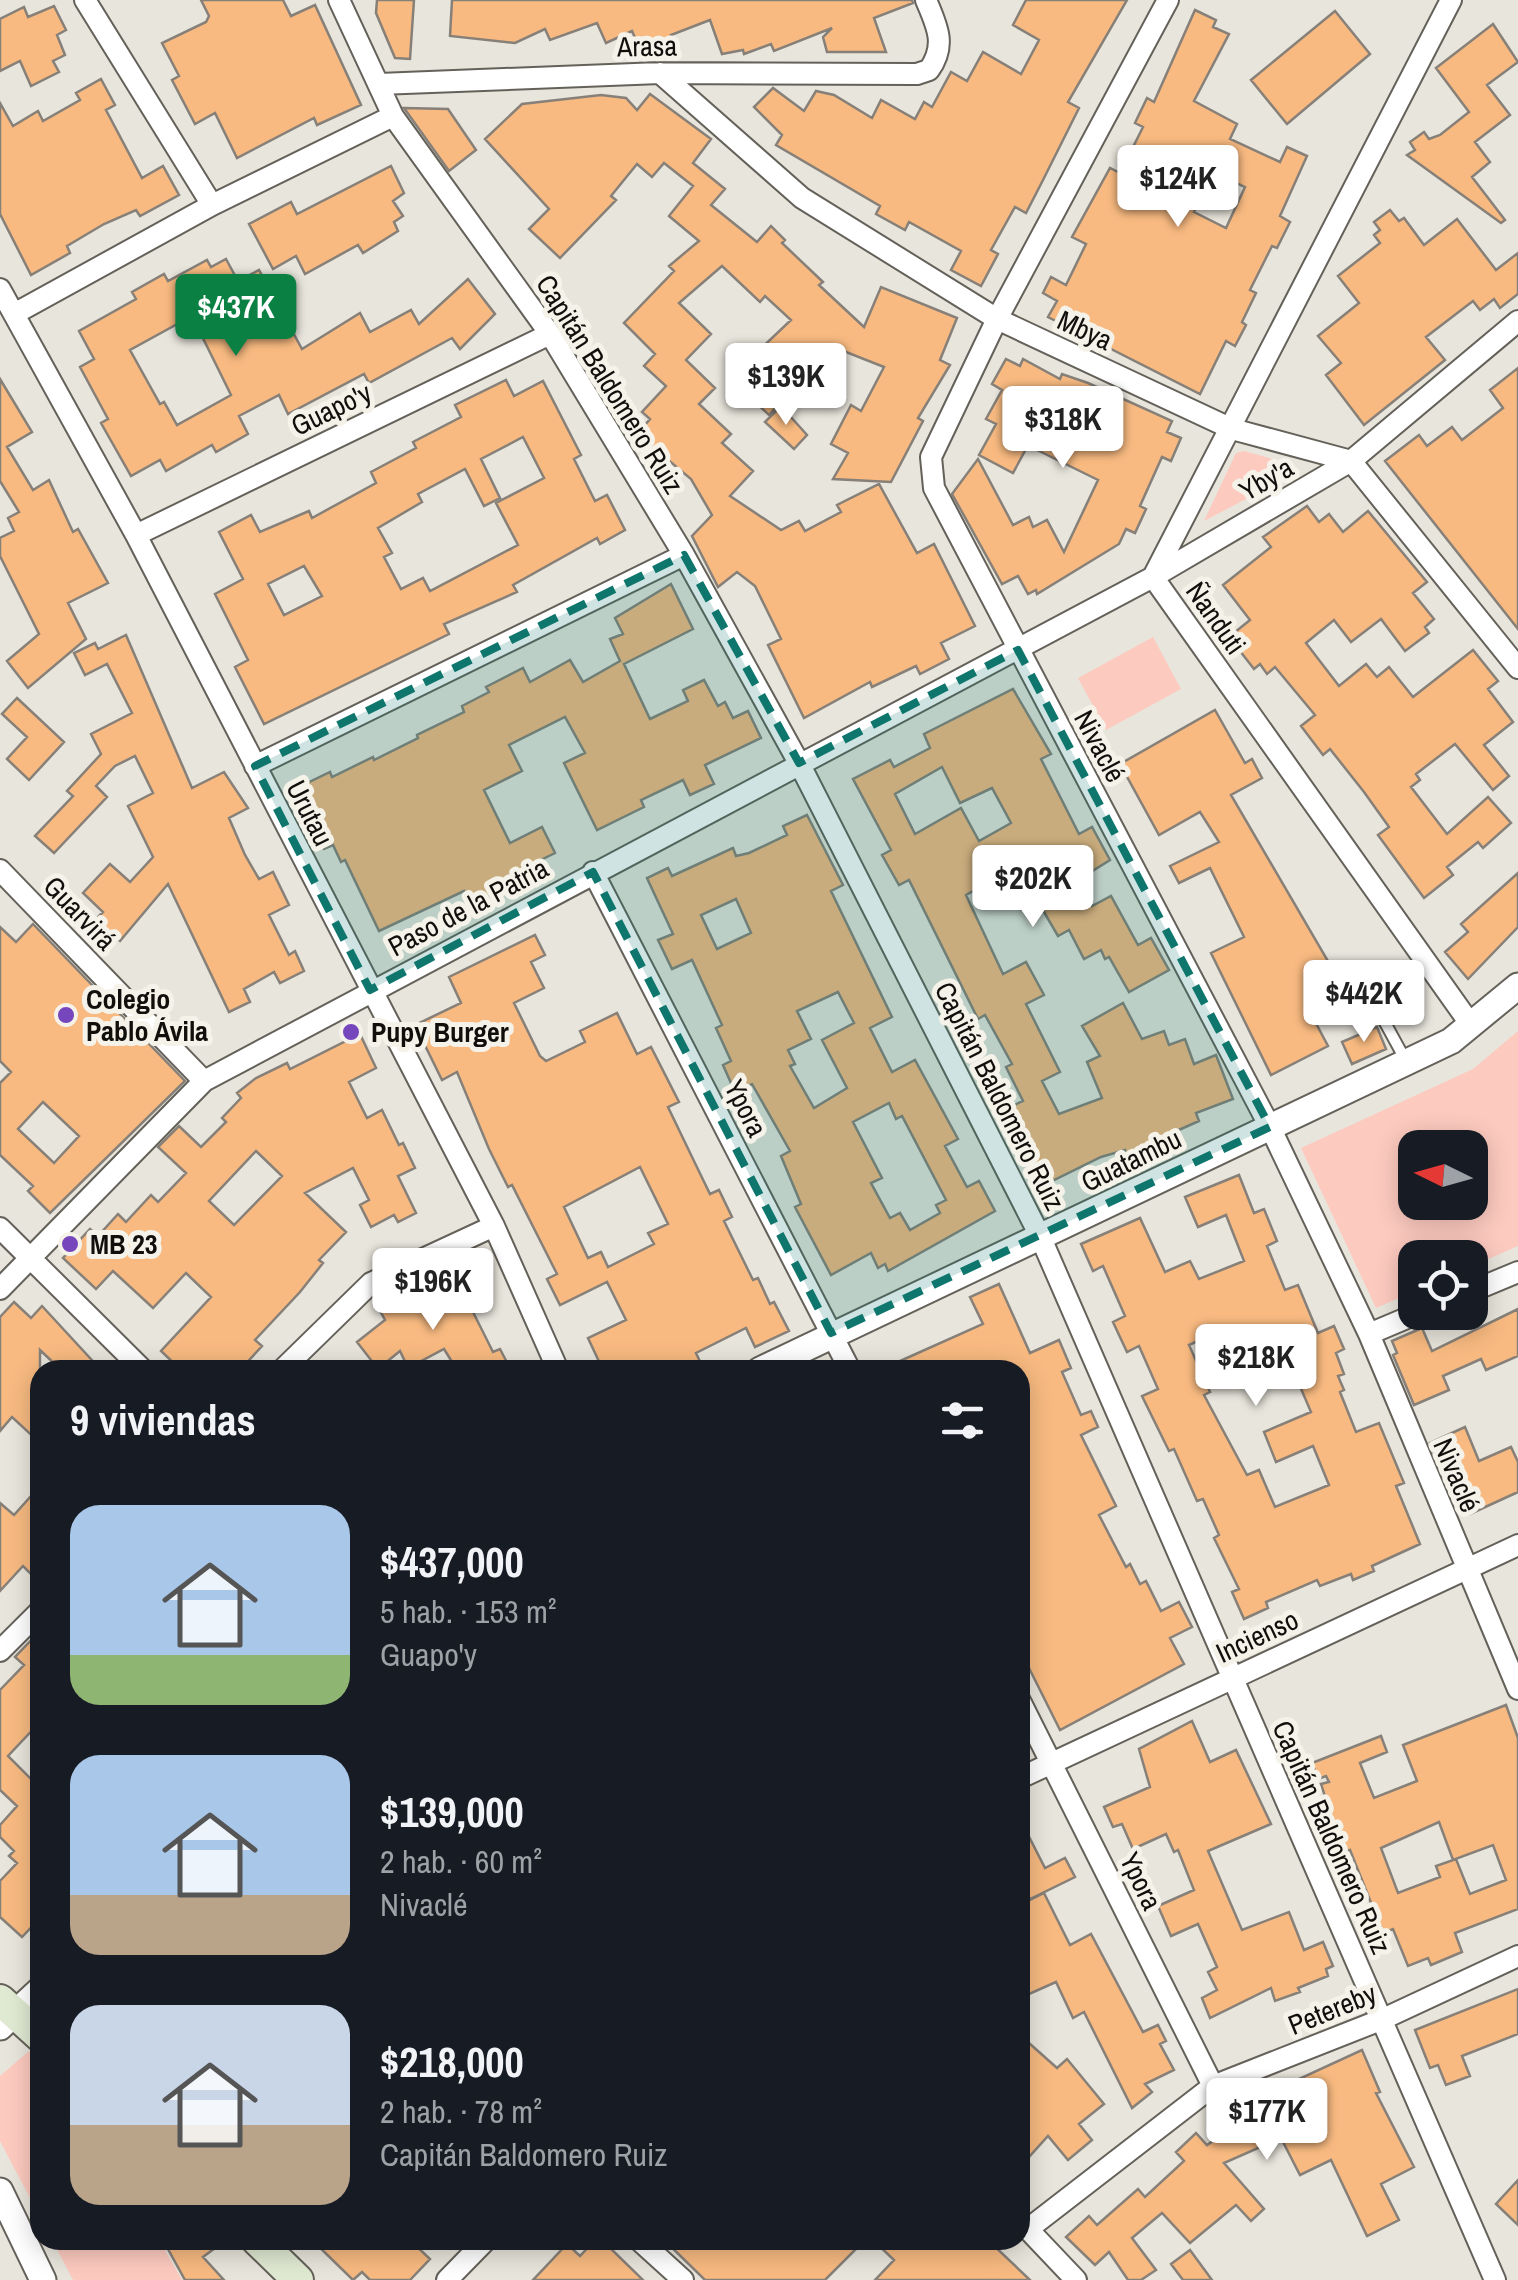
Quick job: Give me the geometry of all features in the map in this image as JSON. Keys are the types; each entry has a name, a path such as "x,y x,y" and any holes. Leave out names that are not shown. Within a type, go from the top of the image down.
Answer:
{"main road":[{"path":"5,2014 30,2030"},
{"path":"267,2250 298,2280"}],"street":[{"path":"85,0 212,205"},
{"name":"Capitán Baldomero Ruiz","path":"339,0 393,116 550,334 684,555 799,762 1040,1236 1495,2280"},
{"name":"Arasa","path":"378,84 660,73 917,74 929,70 940,48 940,33 926,0"},
{"name":"Nivaclé","path":"1168,0 997,319 932,457 934,488 1270,1127 1369,1334 1518,1689"},
{"name":"Ñanduti","path":"1451,0 1153,576 1471,1025"},
{"name":"Mbya","path":"660,73 802,198 997,319 1232,429 1351,461"},
{"path":"14,314 212,205 393,116"},
{"name":"Urutau","path":"0,289 136,535 494,1226 554,1360"},
{"name":"Yby'a","path":"1018,650 1351,461 1518,321"},
{"name":"Guapo'y","path":"136,535 550,334"},
{"path":"1351,461 1516,663"},
{"path":"255,766 684,555"},
{"name":"Paso de la Patria","path":"0,1290 204,1081 799,762 1018,650"},
{"name":"Guarvirá","path":"0,870 204,1081"},
{"name":"Ypora","path":"592,872 845,1360"},
{"name":"Guatambu","path":"779,1360 1452,1041 1518,986"},
{"path":"292,1360 371,1283 494,1226"},
{"path":"0,1228 132,1360"},
{"path":"1488,1284 1518,1272"},
{"path":"1369,1334 1398,1322"},
{"name":"Incienso","path":"1030,1773 1518,1545"},
{"path":"0,1651 30,1621"},
{"name":"Ypora","path":"1030,1721 1213,2086"},
{"name":"Petereby","path":"1030,2221 1213,2086 1383,2019 1518,1956"},
{"path":"5,2014 30,1997"},
{"path":"0,2191 44,2280"},
{"path":"1030,2231 1076,2280"},
{"path":"447,2280 476,2250"},
{"path":"650,2250 682,2280"}],"lane":[{"path":"1358,973 1406,1062"}],"highlighted area":[{"path":"684,555 799,763 1018,650 1270,1127 831,1333 593,872 370,990 255,766"}],"shaded area":[{"path":"1244,451 1294,465 1296,473 1204,521 1236,453"},
{"path":"1153,637 1181,689 1106,730 1078,678"},
{"path":"1518,1031 1518,1246 1488,1259 1488,1240 1398,1240 1398,1298 1376,1308 1301,1148 1473,1069"},
{"path":"30,2052 30,2198 0,2141 0,2076"},
{"path":"57,2250 165,2250 182,2280 73,2280"}],"building":[{"path":"201,0 283,0 291,16 315,5 361,105 317,125 314,118 237,158 215,113 195,124 172,80 179,76 162,43 206,22 209,16"},
{"path":"377,0 414,0 410,59 395,58 376,13"},
{"path":"452,0 913,3 874,18 886,52 827,52 823,37 832,28 774,51 771,44 744,54 743,50 722,54 710,20 671,35 678,52 643,56 632,31 606,43 597,23 550,40 545,29 515,43 450,36"},
{"path":"1026,0 1127,0 1068,102 1079,108 1026,213 1015,207 991,250 998,254 981,286 951,270 961,251 909,222 905,230 876,214 880,206 776,145 782,135 754,107 773,88 804,111 816,91 834,95 872,118 881,100 915,119 924,102 932,107 951,72 967,81 983,52 1021,74 1039,40 1013,25"},
{"path":"54,6 66,30 57,35 65,55 53,61 59,72 31,86 20,61 0,71 0,19 24,7 28,17"},
{"path":"1195,10 1216,20 1213,27 1229,34 1194,101 1237,124 1230,139 1280,162 1287,147 1307,156 1280,216 1290,222 1277,248 1272,246 1250,290 1256,293 1242,322 1246,325 1235,346 1226,341 1200,394 1048,317 1057,301 1043,293 1051,277 1066,285 1086,244 1072,237 1110,168 1120,173 1143,127 1135,123 1147,98 1154,102","holes":["1213,172 1245,187 1226,228 1194,212"]},
{"path":"1335,11 1370,54 1287,124 1251,80"},
{"path":"1493,24 1518,62 1487,85 1510,115 1475,142 1490,162 1472,177 1505,220 1501,223 1407,155 1415,150 1410,142 1424,132 1429,139 1440,135 1469,112 1436,68"},
{"path":"101,79 115,105 106,110 142,178 163,166 179,195 140,216 136,210 104,224 67,246 70,253 31,275 0,214 0,103 13,126 38,111 43,121 80,100 76,93"},
{"path":"650,94 711,139 693,163 725,189 711,205 757,242 771,226 785,240 782,243 823,282 819,285 864,327 881,287 957,318 940,360 950,365 918,418 923,421 891,482 833,479 848,453 831,444 851,405 861,411 884,367 836,348 826,359 812,346 781,380 791,390 769,415 730,378 791,320 765,296 760,302 722,266 679,303 711,334 686,360 715,388 699,404 731,434 722,443 753,471 730,496 781,530 799,521 805,531 841,512 837,505 879,484 917,553 934,544 975,626 941,643 949,659 920,674 916,666 872,687 870,682 804,718 768,645 781,639 755,586 737,572 718,587 692,536 712,515 691,479 637,434 650,419 642,412 666,386 644,366 655,354 624,323 674,271 669,266 699,241 669,216 693,186 664,163 652,177 637,164 611,196 616,200 560,258 529,229 549,209 485,139 522,104 601,95 626,98 637,110"},
{"path":"404,108 448,109 476,150 449,171"},
{"path":"391,166 404,193 393,201 403,216 394,222 398,231 363,253 358,245 305,274 296,256 273,269 249,224 291,202 297,214"},
{"path":"1390,210 1399,221 1404,218 1424,245 1457,219 1496,270 1518,253 1518,294 1500,308 1494,299 1480,310 1473,301 1426,337 1445,360 1364,425 1326,375 1341,363 1318,336 1359,303 1338,276 1380,243 1374,235 1380,230 1374,222"},
{"path":"226,259 238,281 259,270 302,349 360,313 370,332 411,310 419,324 468,279 495,314 460,349 452,338 369,383 364,374 288,414 279,395 239,416 248,434 216,452 212,445 166,471 160,460 131,476 101,423 108,419 80,367 94,359 79,331 136,299 132,292 164,274 168,281 207,260 211,267","holes":["192,316 231,395 177,425 164,402 160,404 130,350"]},
{"path":"1006,359 1020,366 1023,359 1060,379 1062,374 1088,383 1172,421 1167,432 1181,438 1171,461 1162,457 1140,506 1146,509 1135,533 1126,529 1119,544 1037,594 1036,590 1028,594 1018,576 1002,584 952,494 978,459 1013,525 1029,517 1033,527 1047,520 1064,552 1098,480 1033,448 1026,449 1013,473 979,455 996,424 986,419 1002,390 992,384"},
{"path":"1518,368 1518,629 1385,461 1419,435 1427,446 1452,427 1462,440 1503,408 1490,390"},
{"path":"0,379 32,432 7,447 33,490 49,480 73,532 78,529 108,583 68,603 86,639 28,688 7,661 39,634 0,556 0,538 14,531 8,518 19,512 0,481"},
{"path":"506,380 514,396 543,381 581,455 574,459 595,501 607,495 625,530 600,544 597,538 513,585 517,592 444,624 449,634 264,724 235,667 248,660 215,594 243,579 219,532 251,515 260,532 309,511 312,518 376,483 371,472 416,448 413,442 461,417 455,405","holes":["523,437 544,478 496,503 518,545 430,591 423,578 401,589 384,557 392,553 378,528 422,502 418,494 465,469 484,506 500,498 481,459","304,566 322,596 284,615 268,584"]},
{"path":"781,406 807,435 794,449 765,422"},
{"path":"1307,506 1319,522 1329,514 1343,532 1368,511 1427,582 1413,593 1434,619 1425,627 1429,633 1405,651 1381,619 1351,642 1334,620 1306,643 1339,686 1366,664 1377,677 1389,667 1413,697 1473,650 1498,681 1488,689 1513,722 1484,745 1509,776 1493,790 1455,744 1416,774 1420,780 1411,787 1447,834 1488,797 1511,823 1483,848 1478,842 1447,867 1453,875 1424,898 1378,835 1389,827 1364,792 1330,749 1323,755 1301,726 1315,715 1275,667 1267,674 1260,664 1254,669 1229,637 1250,620 1223,585 1271,547 1263,537"},
{"path":"671,584 693,629 624,664 650,719 688,701 683,690 704,680 718,706 725,702 733,718 748,711 761,738 705,765 714,784 690,795 683,780 641,800 644,807 597,830 564,763 585,753 565,717 509,745 522,771 484,790 510,843 542,827 555,853 506,877 511,886 495,894 470,904 464,891 379,931 345,860 341,862 333,845 324,849 293,790 330,772 332,777 373,757 374,760 418,738 417,735 464,712 462,706 489,692 486,687 523,668 530,682 570,660 583,682 620,661 610,639 623,634 615,618"},
{"path":"126,635 192,788 224,772 248,808 229,818 245,855 259,879 273,872 289,905 269,915 289,955 295,951 304,971 280,983 274,972 244,989 250,1002 229,1012 168,884 120,941 96,919 103,912 83,893 110,864 130,882 153,857 128,806 153,793 135,756 115,766 96,786 107,797 54,853 35,836 73,796 67,791 101,754 91,734 132,713 107,664 85,675 74,653 95,643 98,649"},
{"path":"1013,689 1051,754 1041,759 1079,834 1092,827 1110,860 1078,880 1092,906 1111,896 1138,945 1151,938 1169,970 1129,992 1109,957 1105,959 1101,950 1084,959 1069,930 1058,936 1037,900 1021,909 1002,875 966,895 1003,974 1026,962 1044,995 1026,1004 1060,1072 1042,1081 1059,1114 1102,1098 1087,1062 1100,1056 1082,1026 1123,1003 1142,1039 1164,1031 1169,1045 1185,1039 1194,1064 1216,1055 1233,1099 1196,1113 1199,1121 1163,1137 1167,1147 1129,1162 1125,1150 1101,1157 1046,1184 1010,1107 1023,1101 1006,1067 1012,1064 985,1015 978,1019 909,880 899,885 882,855 891,850 853,779 890,760 894,767 930,748 924,734","holes":["942,767 960,803 992,788 1011,823 979,841 961,808 915,834 895,794"]},
{"path":"17,698 64,742 29,780 7,759 27,737 2,714"},
{"path":"1215,710 1245,763 1252,759 1262,778 1231,795 1346,992 1311,1014 1328,1046 1271,1075 1211,953 1244,937 1210,868 1179,883 1170,866 1219,842 1200,812 1159,835 1120,764"},
{"path":"807,815 843,885 831,891 892,1017 870,1028 892,1072 915,1060 958,1139 945,1146 967,1187 979,1181 995,1211 888,1271 885,1264 878,1268 871,1253 831,1275 795,1207 801,1204 781,1156 790,1151 752,1084 735,1092 723,1065 731,1061 716,1028 722,1025 692,960 672,969 658,940 673,934 647,878 668,868 672,876 733,848 736,856 749,853 787,835 783,826","holes":["736,899 751,933 717,949 701,915","838,992 854,1023 822,1040 847,1088 814,1108 790,1066 795,1064 788,1050 811,1039 797,1011","889,1103 896,1119 902,1116 946,1200 936,1205 940,1213 910,1230 900,1213 890,1218 871,1183 882,1178 853,1122"]},
{"path":"1518,873 1518,927 1468,979 1445,952 1468,932 1461,924"},
{"name":"Colegio Pablo Ávila","path":"33,924 185,1081 50,1213 28,1191 33,1186 0,1155 0,1083 11,1072 0,1061 0,927 16,942","holes":["43,1102 79,1136 54,1163 18,1129"]},
{"path":"535,935 545,955 531,962 544,988 514,1003 540,1056 546,1061 585,1042 580,1031 617,1013 637,1054 651,1047 679,1102 668,1107 710,1194 719,1190 732,1217 724,1221 753,1280 758,1278 789,1331 755,1347 746,1328 696,1353 699,1360 598,1360 588,1338 626,1320 607,1282 560,1305 547,1279 557,1274 512,1185 508,1187 489,1149 457,1072 442,1080 415,1025 461,1003 449,977","holes":["640,1167 668,1224 648,1233 654,1244 608,1267 601,1252 588,1258 564,1207"]},
{"path":"1377,1027 1386,1049 1352,1064 1342,1042"},
{"path":"360,1034 376,1068 349,1082 367,1118 382,1110 399,1145 403,1143 415,1168 398,1176 416,1213 398,1222 394,1215 371,1227 360,1205 369,1200 353,1168 305,1193 346,1232 319,1260 323,1263 300,1292 255,1340 262,1346 249,1360 170,1360 161,1351 211,1297 186,1273 153,1308 113,1271 96,1289 63,1258 90,1229 98,1236 118,1214 126,1222 151,1195 158,1202 186,1173 158,1147 179,1126 201,1147 226,1122 222,1118 241,1098 237,1093 256,1078 287,1063 290,1069","holes":["256,1151 282,1176 234,1225 209,1201"]},
{"path":"1239,1175 1254,1213 1264,1209 1277,1241 1267,1246 1285,1290 1298,1285 1318,1333 1334,1326 1344,1349 1336,1353 1344,1374 1338,1376 1344,1390 1340,1392 1356,1432 1379,1423 1404,1483 1396,1486 1420,1544 1372,1566 1374,1571 1353,1580 1351,1574 1320,1586 1317,1580 1266,1602 1268,1608 1244,1619 1232,1592 1239,1589 1214,1538 1219,1535 1203,1499 1197,1501 1174,1449 1169,1451 1142,1396 1158,1389 1139,1346 1127,1352 1113,1322 1125,1316 1103,1266 1093,1271 1081,1244 1140,1218 1165,1272 1190,1261 1199,1279 1244,1261 1226,1215 1198,1227 1185,1197","holes":["1220,1331 1247,1390 1293,1370 1311,1412 1264,1432 1276,1462 1313,1446 1329,1485 1275,1507 1259,1470 1247,1475 1204,1395 1210,1392 1189,1345"]},
{"path":"457,1280 493,1352 500,1349 506,1360 451,1360 444,1349 423,1360 404,1360 400,1351 389,1360 371,1360 357,1342 385,1320 378,1307 399,1296 404,1306"},
{"path":"999,1284 1030,1353 1059,1340 1071,1368 1062,1372 1081,1415 1091,1411 1098,1427 1081,1435 1116,1506 1099,1515 1126,1567 1130,1564 1140,1584 1146,1581 1161,1611 1179,1602 1192,1627 1170,1638 1184,1664 1060,1730 1030,1670 1030,1360 902,1360 983,1324 970,1297"},
{"path":"14,1302 31,1318 42,1306 92,1360 50,1360 40,1350 40,1360 30,1360 30,1434 12,1417 0,1431 0,1317"},
{"path":"1518,1309 1518,1356 1486,1370 1481,1359 1443,1376 1449,1390 1414,1405 1393,1355 1397,1353 1392,1341 1423,1330 1432,1351 1475,1330 1488,1330 1488,1324"},
{"path":"1465,1427 1479,1461 1511,1447 1518,1462 1518,1492 1470,1514 1446,1459 1438,1463 1430,1443"},
{"path":"30,1497 30,1573 23,1566 0,1591 0,1503 14,1515"},
{"path":"30,1641 30,1733 8,1756 30,1778 30,1929 22,1937 0,1917 0,1881 17,1863 9,1856 14,1851 0,1837 0,1825 17,1806 0,1790 0,1690 24,1665 15,1657"},
{"path":"1506,1705 1518,1738 1518,1909 1455,1933 1462,1952 1431,1965 1428,1958 1408,1966 1393,1929 1383,1933 1350,1850 1343,1853 1321,1784 1329,1782 1326,1776 1318,1779 1312,1763 1381,1736 1387,1752 1360,1763 1374,1798 1417,1781 1403,1745","holes":["1439,1822 1453,1860 1493,1845 1506,1880 1470,1894 1456,1859 1436,1866 1440,1877 1398,1893 1381,1848"]},
{"path":"1192,1721 1210,1762 1236,1750 1271,1824 1208,1851 1242,1930 1289,1912 1304,1950 1323,1942 1333,1966 1326,1969 1328,1976 1298,1988 1300,1992 1275,2001 1271,1988 1210,2018 1202,1998 1217,1990 1208,1972 1217,1967 1198,1924 1171,1936 1158,1906 1194,1890 1178,1850 1174,1852 1166,1834 1133,1849 1122,1824 1113,1827 1104,1807 1150,1787 1139,1749"},
{"path":"1030,1839 1045,1868 1065,1858 1075,1877 1030,1899"},
{"path":"1044,1893 1070,1945 1091,1934 1143,2032 1158,2025 1166,2041 1160,2044 1174,2070 1145,2084 1152,2092 1132,2108 1084,2012 1073,2018 1056,1982 1030,1994 1030,1900"},
{"path":"1518,1989 1518,2034 1462,2056 1470,2076 1446,2085 1438,2065 1430,2068 1415,2030"},
{"path":"1030,2044 1057,2068 1067,2059 1104,2104 1079,2124 1092,2140 1068,2160 1048,2136 1030,2156"},
{"path":"1362,2050 1380,2092 1376,2093 1414,2167 1381,2184 1399,2220 1367,2236 1331,2160 1300,2175 1281,2138 1224,2163 1264,2209 1251,2221 1236,2205 1190,2243 1162,2213 1132,2238 1156,2270 1141,2280 1128,2280 1109,2252 1095,2265 1066,2237 1089,2216 1097,2225 1138,2189 1145,2197 1184,2161 1176,2152 1196,2133 1207,2145 1250,2115 1245,2104"},
{"path":"1518,2180 1518,2225 1496,2204"},
{"path":"168,2250 212,2250 203,2257 224,2280 185,2280"},
{"path":"322,2250 421,2250 430,2259 410,2280 370,2280 362,2272 353,2280"},
{"path":"561,2250 574,2250 580,2256 586,2250 612,2250 643,2280 533,2280"},
{"path":"674,2250 855,2250 825,2280 705,2280"},
{"path":"884,2250 998,2250 1030,2280 875,2280 894,2260"},
{"path":"1190,2250 1212,2280 1183,2280 1171,2264"}],"place":[{"name":"Colegio Pablo Ávila","path":"66,1015"},
{"name":"Pupy Burger","path":"351,1032"},
{"name":"MB 23","path":"70,1244"}]}
